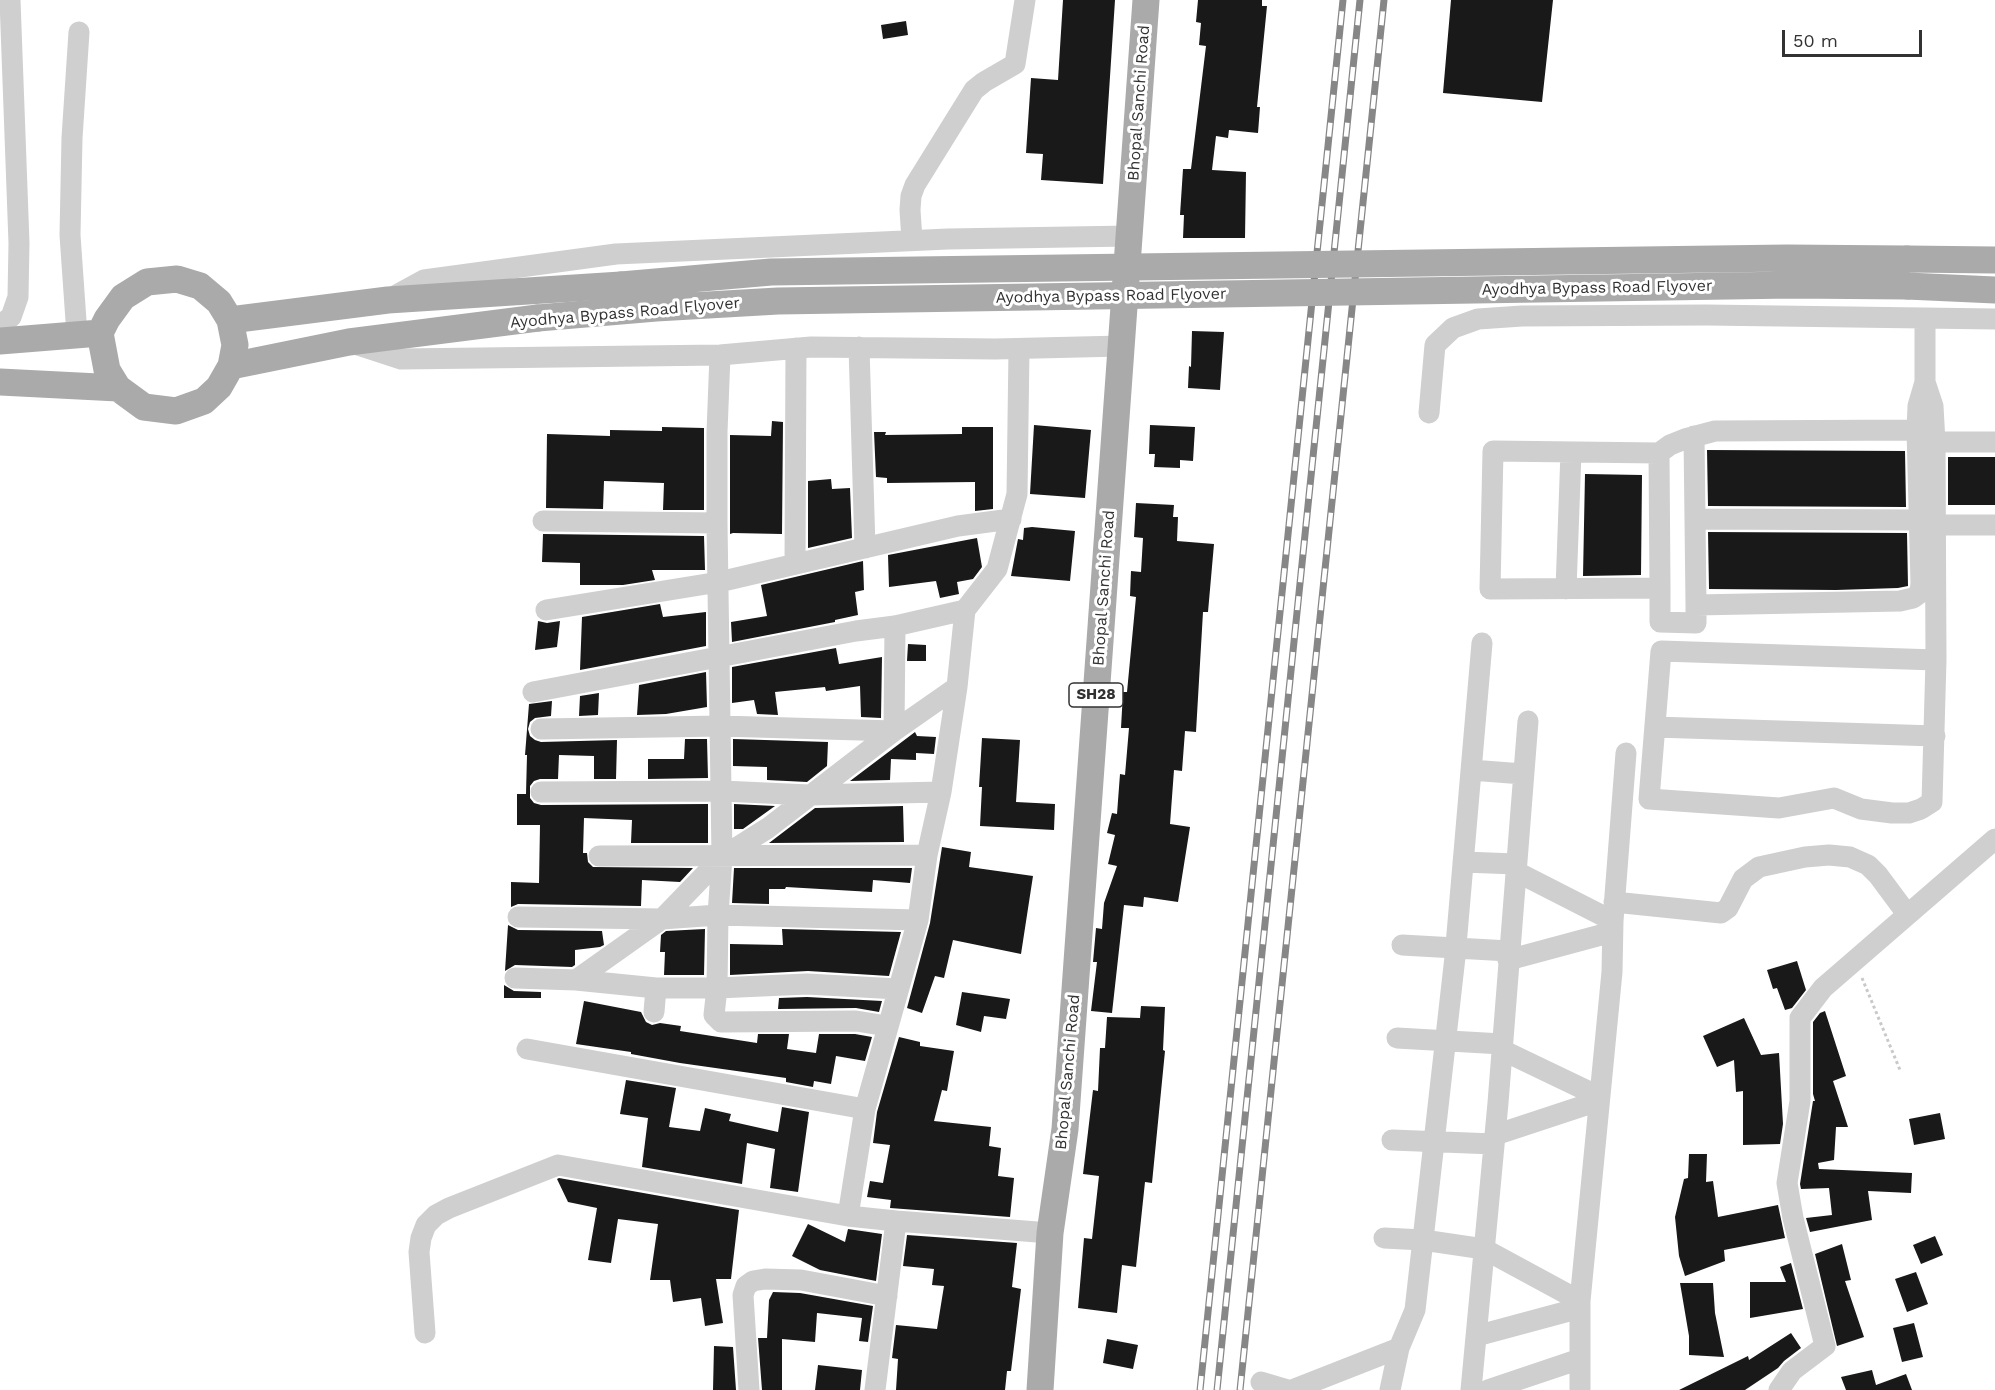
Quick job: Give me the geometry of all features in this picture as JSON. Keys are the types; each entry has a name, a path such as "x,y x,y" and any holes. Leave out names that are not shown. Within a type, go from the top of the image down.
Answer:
{"main road":[{"name":"Bhopal Sanchi Road","path":"1040,1390 1050,1233 1065,1130 1146,0"},
{"name":"Ayodhya Bypass Road Flyover","path":"231,327 388,300 771,272 1787,258 1995,260"},
{"path":"0,341 88,334 107,319 123,297 147,282 177,279 200,286 219,302 231,327 235,345 231,366 219,387 204,400 176,411 144,407 118,388 88,334"},
{"name":"Ayodhya Bypass Road Flyover","path":"231,366 349,342 538,318 778,301 1780,286 1906,286 1995,290"},
{"path":"0,382 118,388"}],"street":[{"path":"0,325 11,317 18,297 19,243 10,0"},
{"path":"912,240 910,210 915,185 974,90 1015,64 1025,0"},
{"path":"79,32 72,138 70,235 88,334"},
{"path":"388,300 424,280 616,254 912,240 1130,236"},
{"path":"1429,413 1435,345 1453,328 1479,320 1522,316 1695,315 1995,319"},
{"path":"1925,319 1925,382 1918,406 1917,430 1928,523 1936,660 1932,802 1922,809 1909,813 1892,813 1862,809 1834,798 1779,808 1649,799 1661,651 1936,660"},
{"path":"349,342 401,359 720,355 796,348 1019,349 1122,346"},
{"path":"860,347 865,548"},
{"path":"795,564 796,348"},
{"path":"848,1216 865,1109 886,1026 918,920 927,855 941,792 957,687 965,610 997,569 1017,494 1019,349"},
{"path":"720,355 717,523 722,857 714,1015 721,1022 856,1021 886,1026"},
{"path":"1696,605 1900,601 1913,598 1920,593 1935,442 1933,406 1925,382"},
{"path":"1660,588 1490,590 1493,451 1659,453 1670,445 1715,431 1917,430"},
{"path":"1659,453 1660,622 1696,623 1694,436"},
{"path":"1935,442 1995,442"},
{"path":"1566,589 1571,452"},
{"path":"546,610 718,582 958,526 1011,519"},
{"path":"1696,519 1995,525"},
{"path":"543,521 717,523"},
{"path":"533,692 856,631 895,626 965,610"},
{"path":"894,731 895,626"},
{"path":"1390,1390 1399,1348 1415,1311 1456,947 1482,642"},
{"path":"576,980 663,919 722,857 768,828 894,731 957,687"},
{"path":"1471,1390 1528,721"},
{"path":"541,729 721,726 894,731"},
{"path":"1655,727 1935,736"},
{"path":"1580,1390 1580,1304 1598,1098 1612,972 1613,918 1626,753"},
{"path":"1471,770 1523,774"},
{"path":"541,792 722,791 809,795 941,792"},
{"path":"1779,1390 1792,1371 1825,1346 1793,1218 1787,1183 1800,1101 1800,1018 1823,988 1995,839"},
{"path":"599,856 927,855"},
{"path":"1402,945 1456,947 1508,955 1613,918 1717,914 1728,908 1743,879 1759,867 1818,855 1840,855 1868,865 1907,914"},
{"path":"1463,862 1515,867 1613,918"},
{"path":"518,917 663,919 718,915 918,920"},
{"path":"515,978 576,980 656,988 807,984 898,989"},
{"path":"654,1012 656,988"},
{"path":"1397,1038 1502,1047 1598,1098"},
{"path":"527,1049 865,1109"},
{"path":"1392,1140 1494,1140 1598,1098"},
{"path":"425,1333 419,1252 426,1225 436,1215 449,1208 558,1165 848,1216 1050,1233"},
{"path":"875,1390 896,1221"},
{"path":"1384,1238 1423,1240 1484,1249 1580,1304"},
{"path":"749,1390 743,1295 746,1286 753,1281 765,1279 801,1281 887,1296"},
{"path":"1476,1336 1580,1304"},
{"path":"1261,1382 1290,1390 1399,1348"},
{"path":"1488,1390 1580,1359"}],"path":[{"path":"1854,960 1900,1070"}],"building":[{"path":"1063,0 1115,0 1103,184 1041,180 1043,154 1026,153 1031,78 1058,80"},
{"path":"1198,0 1262,0 1262,6 1267,6 1257,107 1260,107 1258,133 1229,130 1228,138 1216,136 1212,170 1246,172 1245,238 1183,238 1184,215 1180,215 1183,169 1191,169 1206,46 1199,45 1201,23 1196,22"},
{"path":"1451,0 1553,0 1542,102 1443,93"},
{"path":"906,21 908,35 883,39 881,25"},
{"path":"1192,331 1224,332 1220,390 1188,388"},
{"path":"772,421 783,422 782,534 730,534 730,435 771,436"},
{"path":"1034,425 1091,430 1085,498 1030,494"},
{"path":"1150,425 1195,427 1193,461 1180,460 1180,468 1154,467 1155,454 1149,454"},
{"path":"662,427 704,428 704,510 663,510 664,483 604,481 603,509 546,508 547,434 610,436 610,430 662,431"},
{"path":"962,427 993,427 993,509 975,511 975,482 887,483 887,478 876,477 874,432 886,432 885,435 962,434"},
{"path":"1707,450 1905,451 1906,507 1708,506"},
{"path":"1948,457 1995,457 1995,505 1948,505"},
{"path":"1585,474 1642,475 1641,575 1583,576"},
{"path":"831,479 832,489 850,488 852,538 808,548 808,481"},
{"path":"1136,503 1174,505 1173,517 1178,517 1177,541 1214,544 1208,612 1203,612 1196,732 1185,731 1182,771 1174,770 1170,824 1190,827 1178,902 1144,897 1143,907 1124,905 1112,1013 1091,1011 1097,962 1093,962 1096,928 1102,929 1104,903 1117,866 1108,864 1115,835 1107,833 1112,813 1117,814 1120,774 1125,775 1129,728 1121,728 1123,692 1127,692 1136,597 1130,596 1131,571 1141,572 1143,538 1134,537"},
{"path":"1024,528 1075,531 1070,581 1011,576 1018,539 1023,540"},
{"path":"1708,532 1907,533 1908,586 1836,590 1709,589"},
{"path":"543,534 704,536 705,570 652,570 655,580 623,585 580,585 580,563 542,562"},
{"path":"977,538 982,567 973,579 957,582 959,594 940,598 936,581 889,587 888,555"},
{"path":"863,561 864,590 855,592 858,615 835,620 835,622 732,642 731,622 767,616 761,585"},
{"path":"660,604 663,617 706,612 706,646 580,670 582,617"},
{"path":"538,621 547,623 560,621 557,647 535,650"},
{"path":"908,644 926,645 926,661 907,661"},
{"path":"836,648 839,664 882,657 881,718 861,717 860,686 826,691 825,687 775,692 778,715 757,714 754,700 732,703 732,667"},
{"path":"706,672 707,707 666,714 637,715 639,685"},
{"path":"599,693 598,715 579,716 580,696"},
{"path":"552,701 551,716 535,718 530,722 528,729 530,736 541,742 617,740 616,779 594,779 594,756 559,755 558,779 540,779 534,781 530,786 530,798 534,803 541,805 708,804 708,843 631,843 632,820 584,818 583,853 587,853 588,862 593,867 693,868 680,882 642,880 641,906 518,904 511,907 511,882 539,883 540,825 517,825 517,794 526,794 527,755 525,755 529,704"},
{"path":"915,732 917,736 936,737 934,754 916,753 916,760 891,759 890,780 850,781"},
{"path":"982,738 1020,740 1016,802 1055,804 1054,830 980,826 982,787 979,787"},
{"path":"685,739 707,739 708,778 648,779 648,759 684,759"},
{"path":"733,739 828,742 827,766 807,782 767,780 767,767 733,766"},
{"path":"734,804 775,806 743,829 734,829"},
{"path":"903,806 904,842 769,843 815,808"},
{"path":"942,847 971,852 969,867 1033,876 1021,954 953,940 944,978 935,976 922,1013 907,1008 930,923"},
{"path":"734,868 912,868 910,883 873,880 872,892 786,887 785,889 769,889 769,904 732,903"},
{"path":"508,925 518,930 602,931 604,945 575,950 575,965 572,967 515,965 505,971"},
{"path":"705,929 704,975 664,975 665,952 660,952 661,935 666,931"},
{"path":"782,929 901,932 889,976 808,971 730,975 730,944 783,945"},
{"path":"1797,961 1806,990 1792,1008 1785,1010 1777,988 1773,989 1767,970"},
{"path":"504,985 514,991 541,992 541,998 504,998"},
{"path":"962,992 1010,999 1006,1019 984,1016 981,1032 956,1025"},
{"path":"807,997 882,1001 879,1012 856,1008 778,1009 779,998"},
{"path":"584,1001 641,1012 646,1022 652,1025 660,1023 681,1026 680,1031 757,1043 758,1034 789,1034 787,1049 816,1053 819,1034 855,1034 872,1037 865,1061 836,1056 831,1084 814,1081 813,1087 786,1082 786,1078 680,1063 631,1054 631,1052 576,1044"},
{"path":"1141,1006 1165,1007 1163,1050 1165,1051 1152,1183 1145,1182 1136,1267 1122,1265 1117,1313 1078,1308 1084,1238 1092,1239 1099,1176 1083,1174 1093,1090 1098,1091 1100,1048 1105,1048 1107,1017 1140,1018"},
{"path":"1825,1011 1846,1076 1833,1081 1848,1127 1836,1127 1834,1160 1818,1163 1819,1169 1912,1173 1911,1193 1868,1191 1872,1220 1810,1232 1806,1218 1832,1215 1829,1188 1801,1189 1800,1184 1813,1101 1815,1101 1813,1094 1813,1022 1820,1013"},
{"path":"1744,1018 1761,1055 1779,1053 1783,1124 1780,1144 1743,1145 1743,1091 1736,1092 1734,1060 1717,1067 1703,1036"},
{"path":"899,1037 920,1042 920,1046 954,1051 947,1091 942,1090 934,1121 991,1127 989,1146 1001,1148 998,1176 1014,1178 1010,1217 890,1208 891,1200 867,1197 870,1181 883,1183 890,1145 873,1143 877,1112"},
{"path":"626,1080 676,1088 669,1127 700,1131 705,1108 731,1114 729,1121 778,1132 782,1107 809,1112 798,1192 770,1188 775,1149 747,1143 742,1184 642,1167 648,1118 620,1114"},
{"path":"1940,1113 1945,1139 1914,1145 1909,1119"},
{"path":"1689,1154 1707,1154 1706,1182 1713,1181 1718,1217 1778,1205 1785,1238 1724,1250 1725,1261 1685,1276 1679,1256 1675,1217 1684,1179 1688,1178"},
{"path":"557,1179 739,1210 731,1279 716,1279 723,1323 705,1326 701,1298 673,1302 670,1280 650,1280 658,1224 618,1219 611,1263 588,1260 597,1208 568,1202"},
{"path":"808,1224 845,1242 848,1229 882,1234 876,1281 820,1270 792,1256"},
{"path":"907,1235 1017,1243 1012,1287 1021,1289 1011,1371 1007,1371 1005,1390 896,1390 898,1359 892,1358 896,1325 937,1329 944,1286 932,1285 934,1269 903,1266"},
{"path":"1935,1236 1943,1255 1921,1264 1913,1245"},
{"path":"1842,1244 1851,1280 1845,1281 1864,1337 1837,1346 1815,1254"},
{"path":"1791,1263 1803,1309 1750,1318 1750,1282 1786,1282 1780,1267"},
{"path":"1916,1272 1928,1304 1907,1312 1895,1279"},
{"path":"1680,1283 1713,1283 1715,1313 1724,1357 1689,1355 1689,1336"},
{"path":"773,1292 800,1293 873,1306 868,1342 859,1341 862,1318 817,1313 815,1342 782,1339 782,1390 762,1390 758,1338 767,1338 769,1300"},
{"path":"1914,1323 1923,1357 1902,1362 1893,1328"},
{"path":"1791,1333 1801,1348 1778,1368 1745,1390 1679,1390 1748,1356 1749,1360"},
{"path":"1107,1339 1138,1345 1133,1369 1103,1363"},
{"path":"714,1346 733,1347 736,1390 713,1390"},
{"path":"818,1365 862,1370 860,1390 815,1390"},
{"path":"1872,1370 1876,1385 1906,1374 1912,1390 1846,1390 1841,1377"}],"railway":[{"path":"1200,1390 1343,0"},
{"path":"1217,1390 1360,0"},
{"path":"1240,1390 1384,0"}]}
